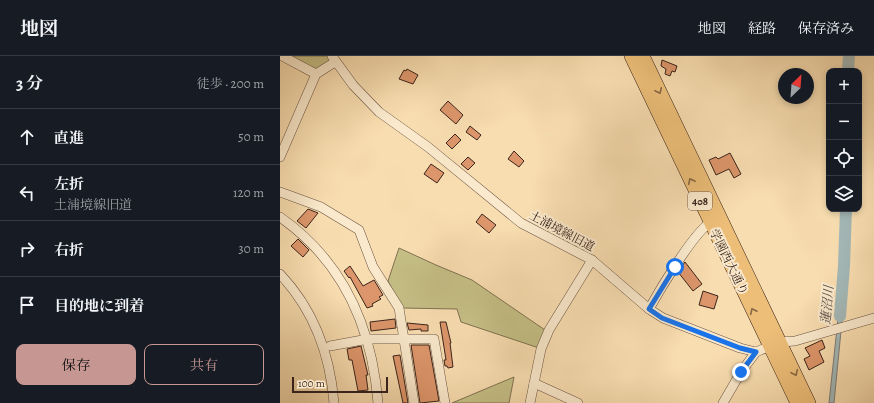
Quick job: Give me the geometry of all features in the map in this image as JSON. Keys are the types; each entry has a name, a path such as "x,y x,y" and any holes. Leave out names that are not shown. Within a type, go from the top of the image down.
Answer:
{"highway":[{"name":"学園西大通り","path":"631,56 710,223 775,344 809,403"},
{"name":"学園西大通り","path":"643,56 775,344 797,403"}],"street":[{"path":"282,56 316,74"},
{"path":"280,157 316,74 334,59"},
{"name":"土浦境線旧道","path":"334,59 352,85 371,104 428,147 521,223 592,260 649,309 662,318 740,348 756,352"},
{"path":"280,192 321,207 359,230 373,267 399,308 414,403"},
{"path":"280,216 305,237 330,265 351,298 368,339 376,376 378,403"},
{"path":"649,309 675,267 703,229 710,223"},
{"path":"530,403 542,349 549,330 592,260"},
{"path":"280,274 297,294 318,330 328,359 334,403"},
{"path":"723,403 741,372 756,352 775,344 795,341 874,318"},
{"path":"330,346 368,339 434,340 445,403"},
{"path":"534,383 578,403"}],"shaded area":[{"path":"287,56 328,56 331,60 318,70"},
{"path":"399,248 472,280 545,330 539,348 461,322 457,309 402,308 388,281"},
{"path":"840,300 844,300 834,403 829,403"},
{"path":"514,377 509,403 452,403"}],"building":[{"path":"662,60 677,66 675,72 672,71 670,76 665,74 666,69 661,66"},
{"path":"407,69 418,75 413,84 399,79 404,70 406,71"},
{"path":"448,101 463,115 456,124 440,110"},
{"path":"470,126 481,135 477,140 466,132"},
{"path":"455,134 461,140 452,149 446,143"},
{"path":"514,151 524,161 519,167 508,159"},
{"path":"730,153 741,174 734,178 729,169 716,175 709,160 716,157 718,159"},
{"path":"468,157 475,163 468,170 461,164"},
{"path":"431,164 444,173 437,183 424,174"},
{"path":"308,209 318,213 306,228 297,221"},
{"path":"482,214 496,225 489,233 476,222"},
{"path":"298,239 309,250 303,257 291,246"},
{"path":"685,262 702,284 693,291 678,272"},
{"path":"350,266 363,286 374,280 383,295 379,297 381,299 372,304 373,306 367,308 350,277 349,278 344,271"},
{"path":"703,291 718,296 714,309 699,305"},
{"path":"395,319 396,328 371,331 370,322"},
{"path":"440,322 446,322 451,343 453,367 448,368 445,366 444,360 446,360"},
{"path":"407,323 428,325 428,331 421,331 421,329 409,330"},
{"path":"822,340 825,348 819,351 824,362 809,370 804,359 810,356 805,348"},
{"path":"411,345 429,345 439,401 420,403"},
{"path":"361,346 368,375 366,375 368,390 358,391 352,360 349,360 347,349"},
{"path":"400,355 408,403 403,403 393,356"}],"waterway":[{"name":"蓮沼川","path":"848,68 849,56"},
{"name":"蓮沼川","path":"840,316 846,212"}],"route":[{"path":"675,267 649,309 662,318 740,348 756,352 741,372"}]}
